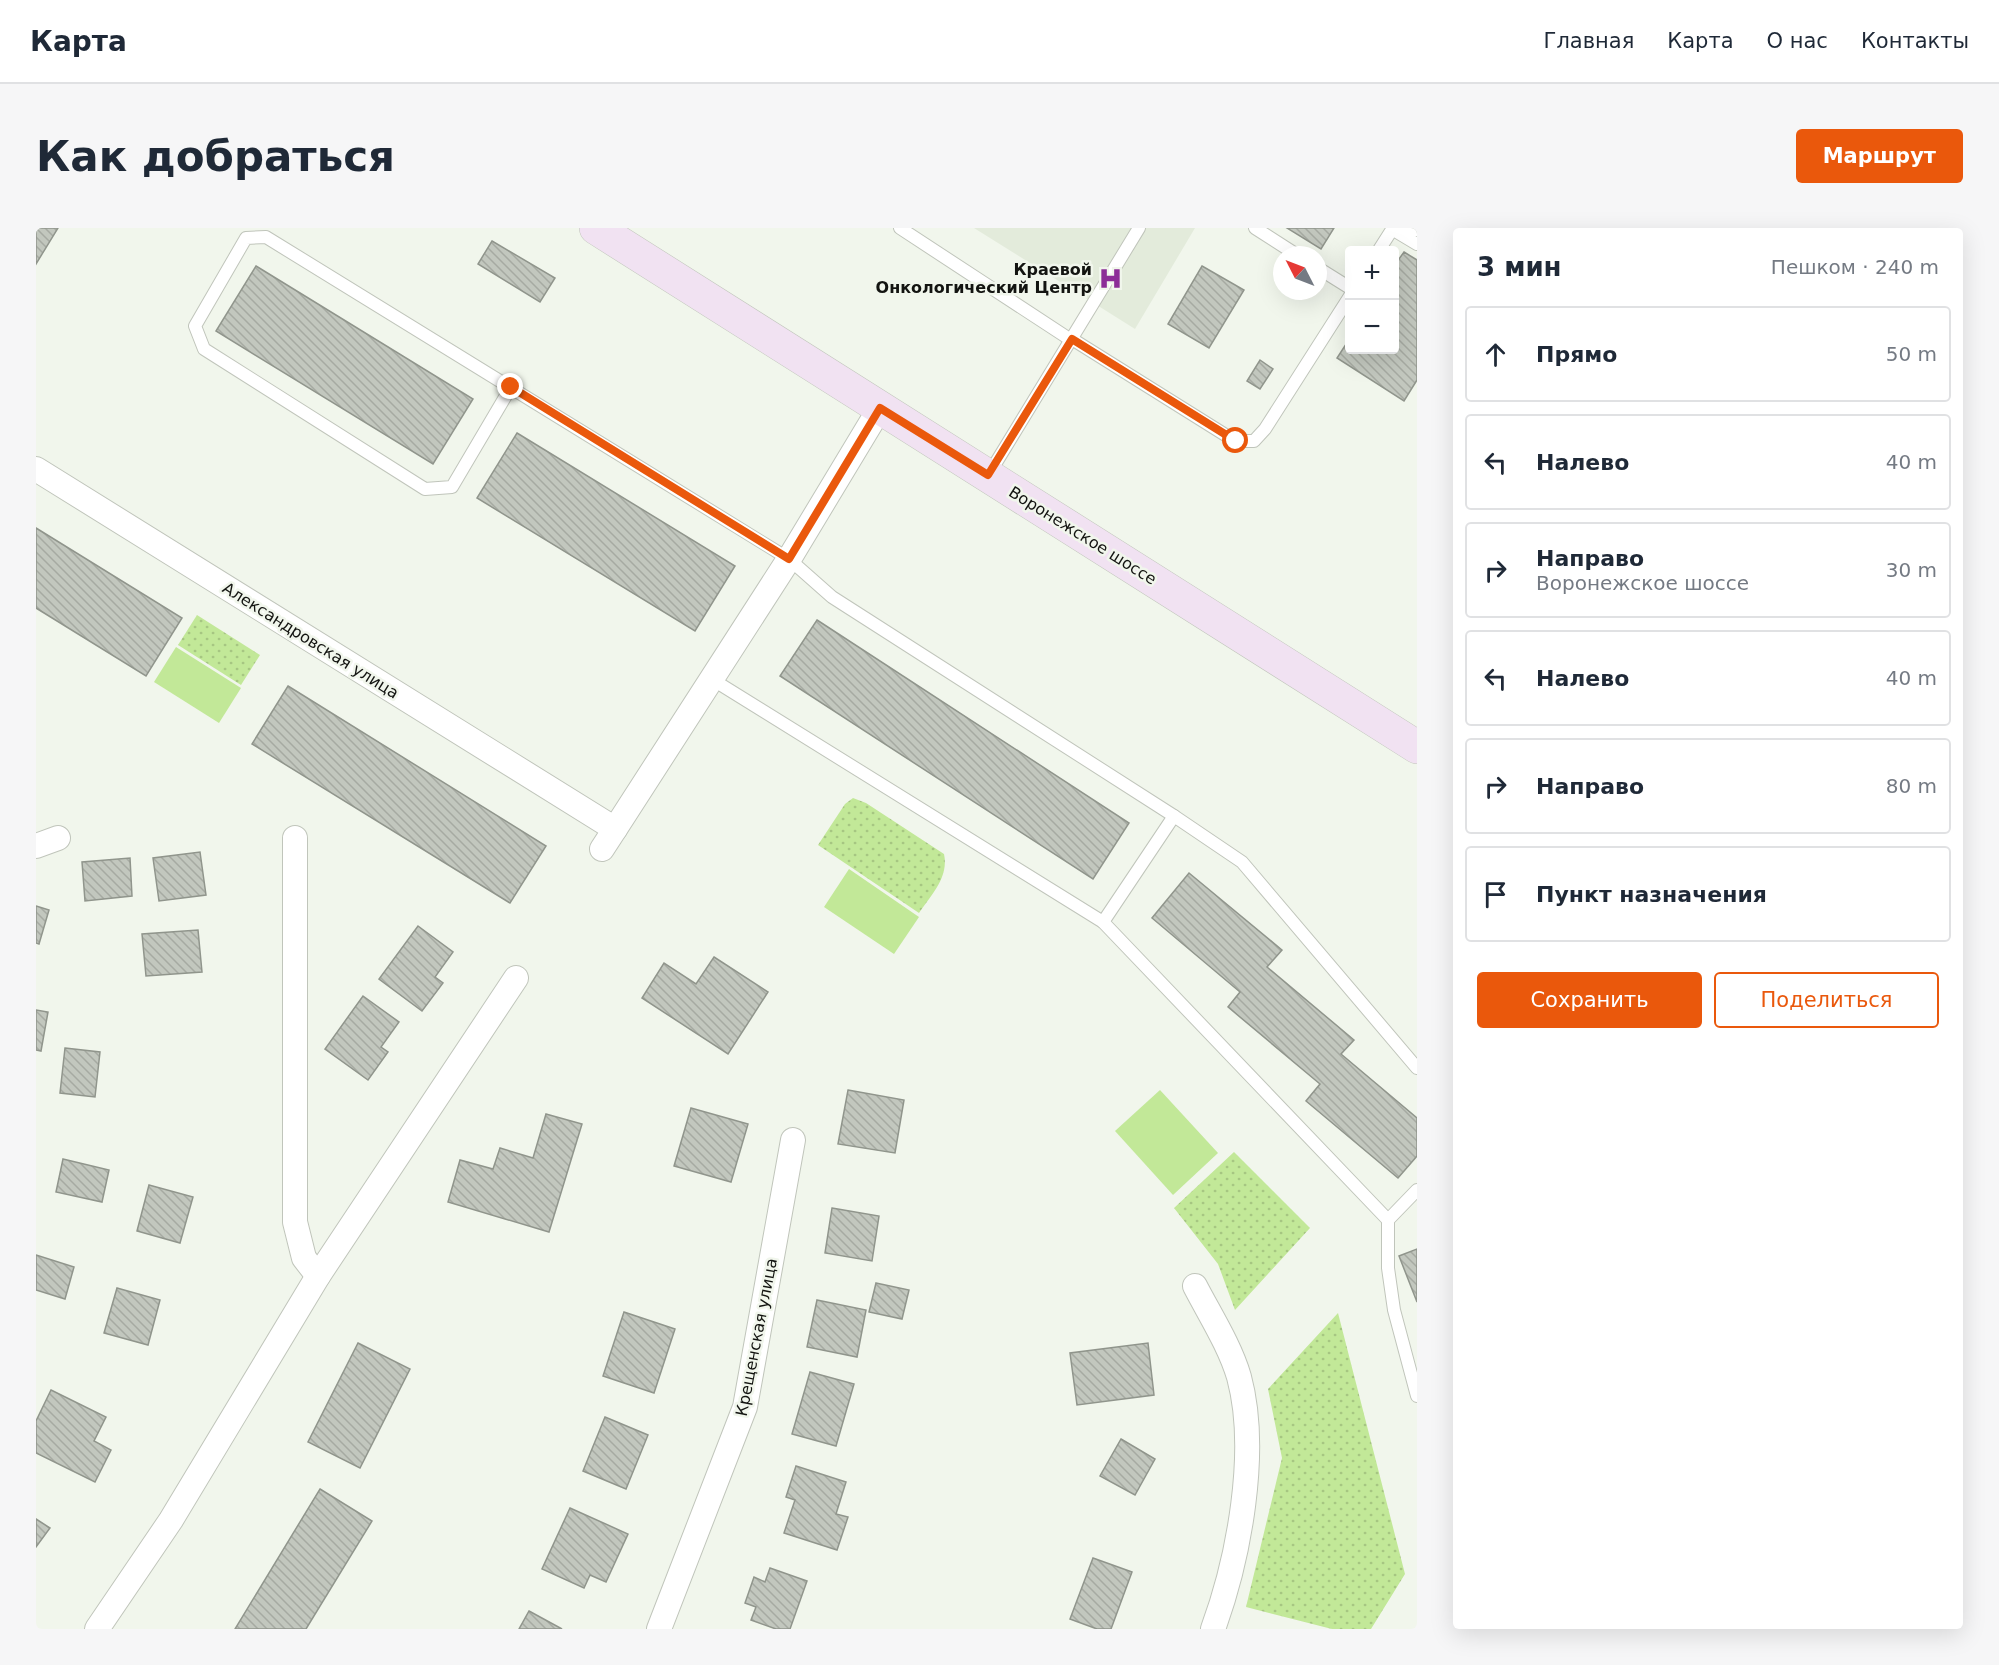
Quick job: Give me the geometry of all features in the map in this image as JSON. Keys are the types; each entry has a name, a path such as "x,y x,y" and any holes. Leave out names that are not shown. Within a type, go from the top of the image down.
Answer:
{"main road":[{"name":"Воронежское шоссе","path":"596,228 1417,747"}],"street":[{"path":"602,849 710,678 789,559 880,408"},
{"name":"Александровская улица","path":"36,469 615,829"},
{"path":"295,838 295,1222 304,1258 318,1276"},
{"path":"97,1629 171,1520 318,1276 516,978"},
{"name":"Крещенская улица","path":"659,1629 745,1407 793,1140"},
{"path":"1195,1286 1238,1375 1245,1422 1246,1484 1239,1529 1213,1629"}],"lane":[{"path":"900,228 1071,340 1236,441 1254,441 1265,429 1347,300"},
{"path":"988,475 1139,228"},
{"path":"1255,228 1283,246"},
{"path":"1393,228 1417,230"},
{"path":"1393,228 1417,244"},
{"path":"1381,246 1393,228"},
{"path":"511,387 452,487 425,489 204,349 195,326 246,238 266,237 511,387 789,559 832,597 1242,862 1417,1068"},
{"path":"1327,274 1345,285"},
{"path":"710,678 1103,922 1388,1221"},
{"path":"1103,922 1174,816"},
{"path":"1417,1190 1388,1221 1388,1268 1394,1310 1417,1396"}],"shaded area":[{"name":"Краевой Онкологический Центр","path":"974,228 1195,228 1135,329"}],"green space":[{"path":"197,615 260,655 241,685 178,645"},
{"path":"176,647 241,688 219,723 154,682"},
{"path":"853,798 866,803 944,854 942,878 919,913 818,845 845,804"},
{"path":"849,869 919,917 894,954 824,907"},
{"path":"1160,1090 1218,1153 1173,1195 1115,1131"},
{"path":"1234,1152 1310,1228 1235,1310 1218,1264 1174,1208"},
{"path":"1338,1313 1405,1574 1371,1629 1332,1629 1246,1607 1282,1458 1268,1389"}],"building":[{"path":"36,228 58,228 36,264"},
{"path":"1287,228 1334,228 1323,246 1316,246"},
{"path":"492,241 555,278 540,302 478,264"},
{"path":"1404,252 1417,260 1417,380 1404,401 1337,358 1345,346 1345,354 1399,354 1399,259"},
{"path":"256,266 473,399 433,464 216,331"},
{"path":"1202,266 1244,290 1209,348 1168,324"},
{"path":"1260,360 1273,369 1260,389 1247,381"},
{"path":"517,433 735,566 695,631 477,498"},
{"path":"36,528 182,618 146,676 36,608"},
{"path":"817,620 1129,823 1093,879 780,676"},
{"path":"288,686 546,846 510,903 252,744"},
{"path":"200,852 206,895 159,901 153,858"},
{"path":"130,858 132,896 85,901 82,862"},
{"path":"1189,873 1282,950 1267,967 1354,1040 1341,1054 1417,1118 1417,1156 1398,1178 1306,1101 1320,1084 1228,1007 1240,992 1152,918"},
{"path":"36,906 49,910 39,944 36,943"},
{"path":"418,926 453,952 435,977 443,983 422,1011 379,979"},
{"path":"198,930 202,972 146,976 142,934"},
{"path":"714,957 768,992 728,1054 642,998 664,963 696,984"},
{"path":"363,996 399,1022 381,1047 388,1052 368,1080 325,1049"},
{"path":"36,1010 48,1012 41,1051 36,1050"},
{"path":"65,1048 100,1052 95,1097 60,1093"},
{"path":"848,1090 904,1100 895,1153 838,1144"},
{"path":"691,1108 748,1124 731,1182 674,1166"},
{"path":"546,1114 582,1124 549,1232 448,1202 460,1160 493,1169 500,1148 533,1158"},
{"path":"63,1159 109,1170 102,1202 56,1192"},
{"path":"149,1185 193,1197 180,1243 137,1231"},
{"path":"832,1208 879,1216 872,1261 825,1253"},
{"path":"1417,1249 1417,1302 1399,1256"},
{"path":"36,1255 74,1267 65,1299 36,1290"},
{"path":"876,1283 909,1290 902,1319 869,1312"},
{"path":"117,1288 160,1300 148,1345 104,1333"},
{"path":"817,1300 866,1310 857,1357 807,1347"},
{"path":"624,1312 675,1329 654,1393 603,1376"},
{"path":"358,1343 410,1369 360,1468 308,1442"},
{"path":"1148,1343 1154,1395 1077,1405 1070,1353"},
{"path":"810,1372 854,1384 836,1446 792,1434"},
{"path":"51,1390 106,1417 94,1441 111,1450 95,1482 36,1453 36,1421"},
{"path":"605,1417 648,1435 626,1489 583,1471"},
{"path":"1121,1439 1155,1459 1135,1495 1100,1476"},
{"path":"796,1466 846,1482 836,1514 848,1517 837,1550 784,1533 795,1500 786,1497"},
{"path":"320,1489 372,1521 306,1629 235,1629"},
{"path":"570,1508 628,1534 606,1582 590,1575 584,1588 542,1569"},
{"path":"36,1519 50,1528 36,1547"},
{"path":"1093,1558 1132,1572 1111,1629 1097,1629 1070,1619"},
{"path":"770,1568 807,1581 790,1629 776,1629 751,1620 756,1607 745,1603 754,1577 765,1582"},
{"path":"529,1611 562,1629 519,1629"}],"place":[{"name":"Краевой Онкологический Центр","path":"1110,278"}],"route":[{"path":"511,387 789,559 880,408 988,475 1072,339 1236,441"}]}
